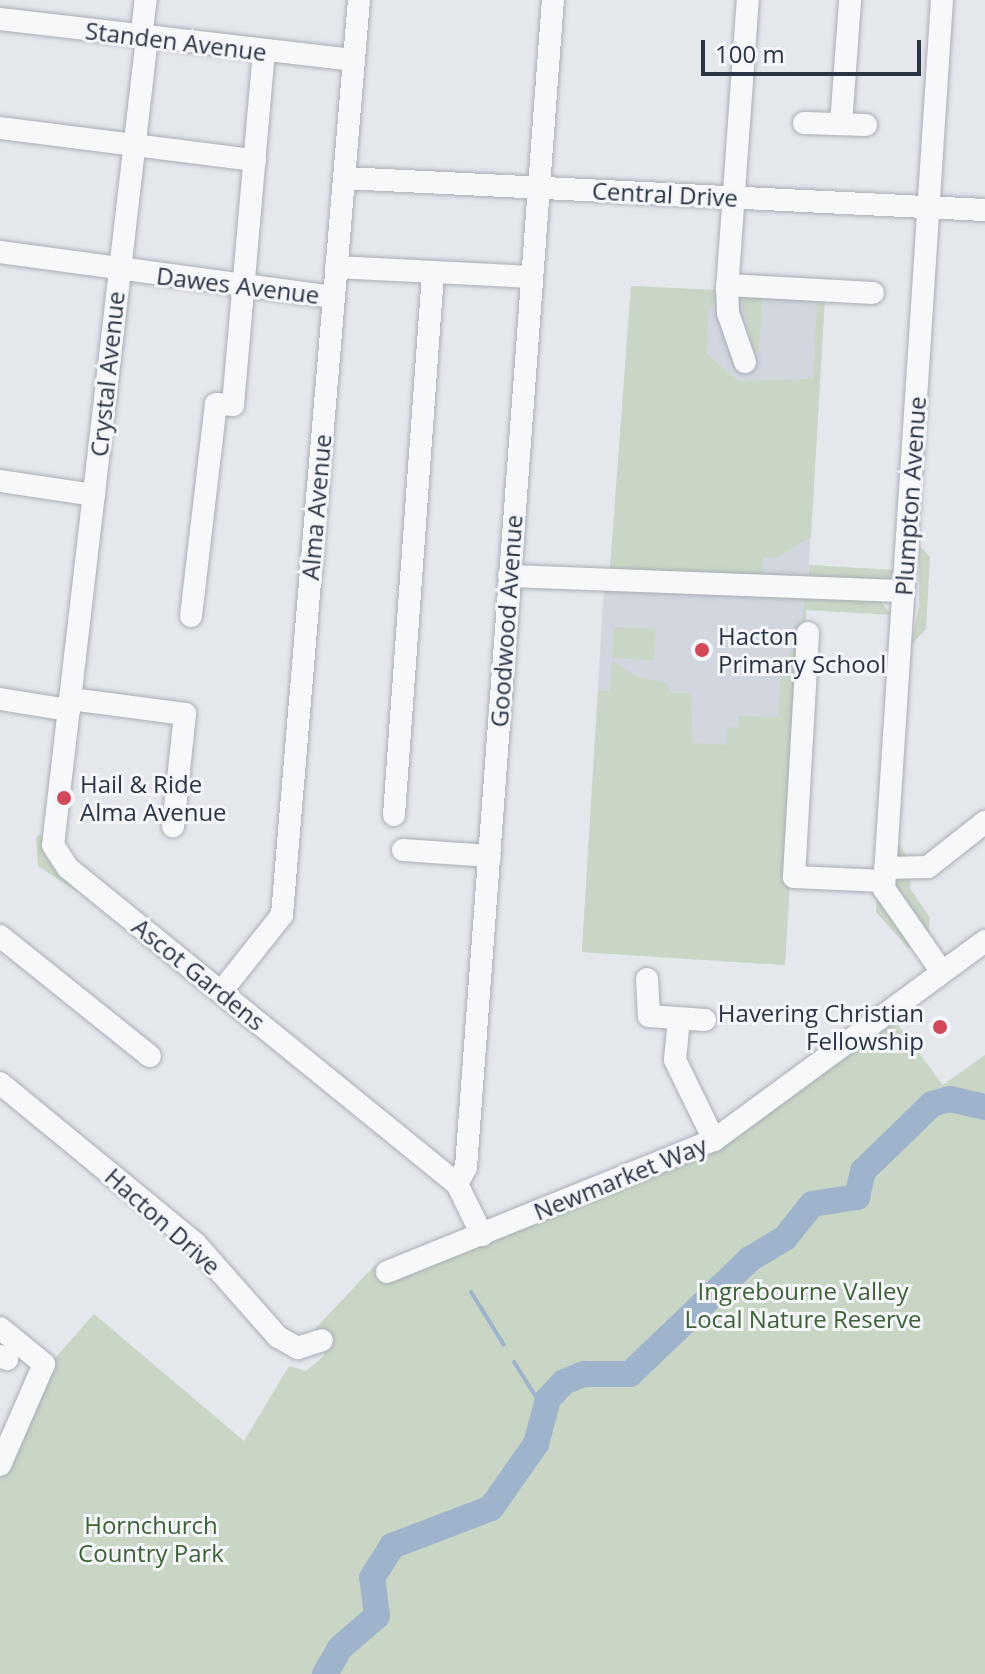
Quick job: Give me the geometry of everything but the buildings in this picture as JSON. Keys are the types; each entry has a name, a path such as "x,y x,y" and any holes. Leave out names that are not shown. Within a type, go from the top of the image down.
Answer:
{"street":[{"name":"Crystal Avenue","path":"70,704 118,269 135,145 146,0"},
{"name":"Alma Avenue","path":"221,992 282,915 359,0"},
{"name":"Goodwood Avenue","path":"457,1184 466,1167 553,0"},
{"path":"745,362 728,313 727,288 748,0"},
{"path":"841,124 850,0"},
{"name":"Plumpton Avenue","path":"942,0 884,875 886,895 942,972"},
{"name":"Standen Avenue","path":"0,19 353,60"},
{"path":"191,616 216,404 233,405 264,52"},
{"path":"804,123 866,125"},
{"path":"0,128 255,160"},
{"name":"Central Drive","path":"344,178 985,210"},
{"name":"Dawes Avenue","path":"0,252 333,297"},
{"path":"336,267 532,277"},
{"path":"394,815 433,273"},
{"path":"727,288 873,293"},
{"path":"0,481 94,495"},
{"path":"509,576 903,591"},
{"path":"808,633 794,877 884,875 928,867 985,822"},
{"path":"0,699 185,714 173,826"},
{"name":"Ascot Gardens","path":"70,704 56,854 457,1184"},
{"path":"403,850 490,856"},
{"path":"0,936 150,1056"},
{"name":"Newmarket Way","path":"387,1272 714,1140 985,941"},
{"path":"647,979 649,1016 705,1020"},
{"path":"679,1019 675,1060 714,1140"},
{"name":"Hacton Drive","path":"0,1083 195,1243 278,1337 298,1348 322,1340"},
{"path":"457,1184 482,1235"},
{"path":"0,1328 44,1364 0,1465"}],"shaded area":[{"name":"Hacton Primary School","path":"631,286 825,296 785,965 582,952 604,587 610,569"}],"green space":[{"path":"631,286 716,290 718,296 708,311 707,354 738,381 813,379 817,302 762,299 759,351 754,351 739,291 825,296 811,537 776,558 763,557 761,578 610,569"},
{"path":"919,545 930,557 926,629 911,645 919,607"},
{"path":"809,565 895,570 887,583 808,583"},
{"path":"805,597 879,599 891,615 806,610 785,965 582,952 598,691 610,691 612,661 637,677 667,683 671,693 691,693 693,743 727,745 728,727 738,728 739,716 778,717 781,667 799,642"},
{"path":"614,627 656,629 654,660 612,658"},
{"path":"41,834 44,855 76,891 38,866 36,837"},
{"path":"893,834 911,863 910,888 930,918 927,946 893,898"},
{"path":"877,896 911,947 909,949 876,912"},
{"name":"Ingrebourne Valley Local Nature Reserve","path":"892,1017 943,1085 985,1055 985,1674 0,1674 0,1478 49,1365 94,1314 244,1441 289,1366 306,1371 324,1356 325,1344 315,1329 375,1265 384,1282 705,1152"}],"waterway":[{"path":"325,1674 340,1648 377,1616 372,1578 392,1546 491,1508 536,1444 548,1399 564,1382 584,1374 630,1374 750,1259 785,1238 812,1204 857,1197 863,1171 932,1104 950,1099 985,1107"},
{"path":"471,1292 504,1345"},
{"path":"514,1362 545,1411"}],"place":[{"name":"Hacton Primary School","path":"702,650"},
{"name":"Hail & Ride Alma Avenue","path":"64,798"},
{"name":"Havering Christian Fellowship","path":"940,1027"}],"park label":[{"name":"Hornchurch Country Park","path":"151,1539"}]}
